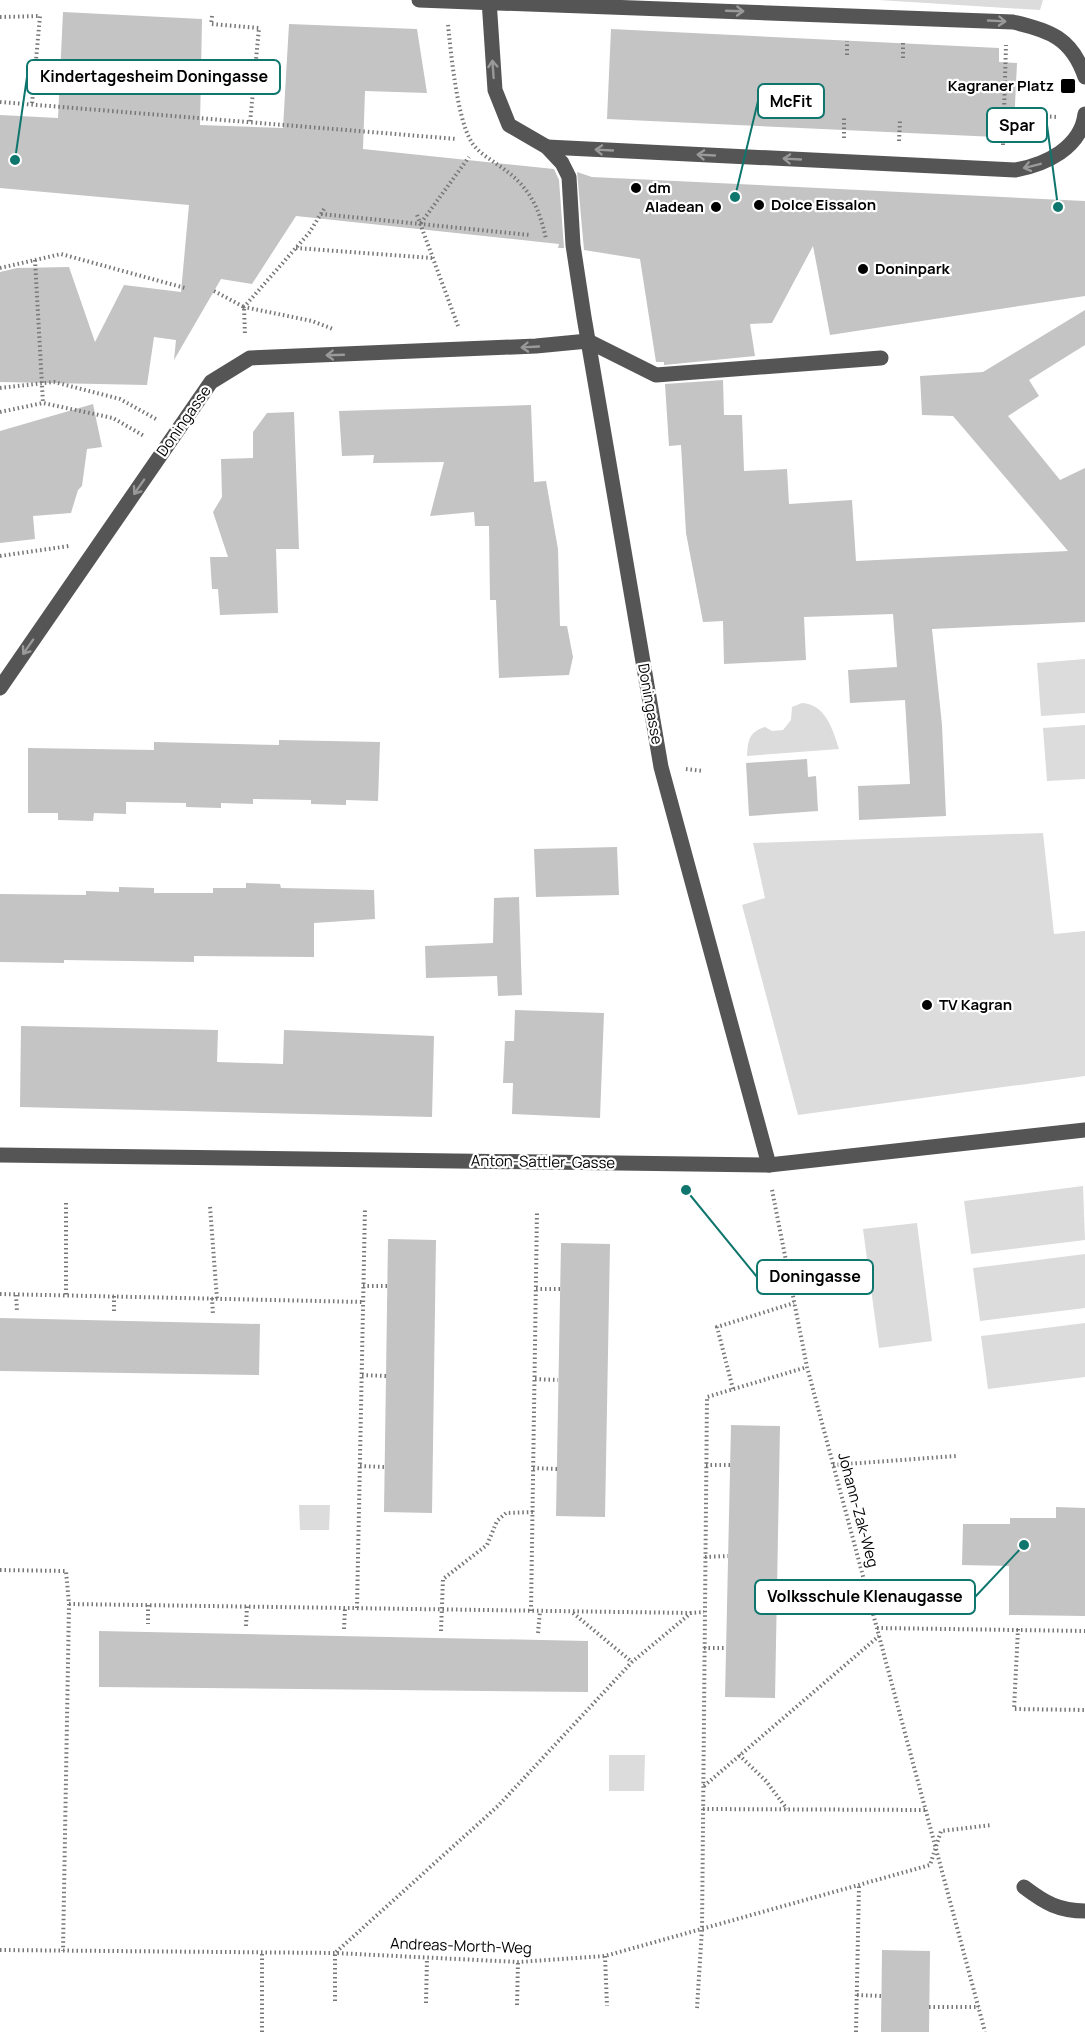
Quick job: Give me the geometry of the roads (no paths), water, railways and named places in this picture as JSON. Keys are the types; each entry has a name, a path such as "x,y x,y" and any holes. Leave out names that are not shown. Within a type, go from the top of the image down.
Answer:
{"street":[{"path":"420,0 1013,22 1046,29 1058,38 1071,50 1085,77"},
{"name":"Doningasse","path":"488,2 495,90 510,125 547,147 562,163 569,177 573,245 661,767 769,1165"},
{"path":"547,147 1015,170 1035,167 1052,159 1068,146 1083,126 1085,114"},
{"path":"588,341 656,375 881,358"},
{"name":"Doningasse","path":"0,688 211,382 249,358 466,349 588,341"},
{"name":"Anton-Sattler-Gasse","path":"0,1155 769,1165 1085,1130"},
{"path":"1024,1887 1047,1905 1067,1911 1085,1911"}],"place":[{"name":"Kagraner Platz","path":"1068,86"},
{"name":"Kindertagesheim Doningasse","path":"15,160"},
{"name":"dm","path":"636,188"},
{"name":"McFit","path":"735,197"},
{"name":"Dolce Eissalon","path":"759,205"},
{"name":"Aladean","path":"716,207"},
{"name":"Spar","path":"1058,207"},
{"name":"Doninpark","path":"863,269"},
{"name":"TV Kagran","path":"927,1005"},
{"name":"Doningasse","path":"686,1190"},
{"name":"Volksschule Klenaugasse","path":"1024,1545"}]}
